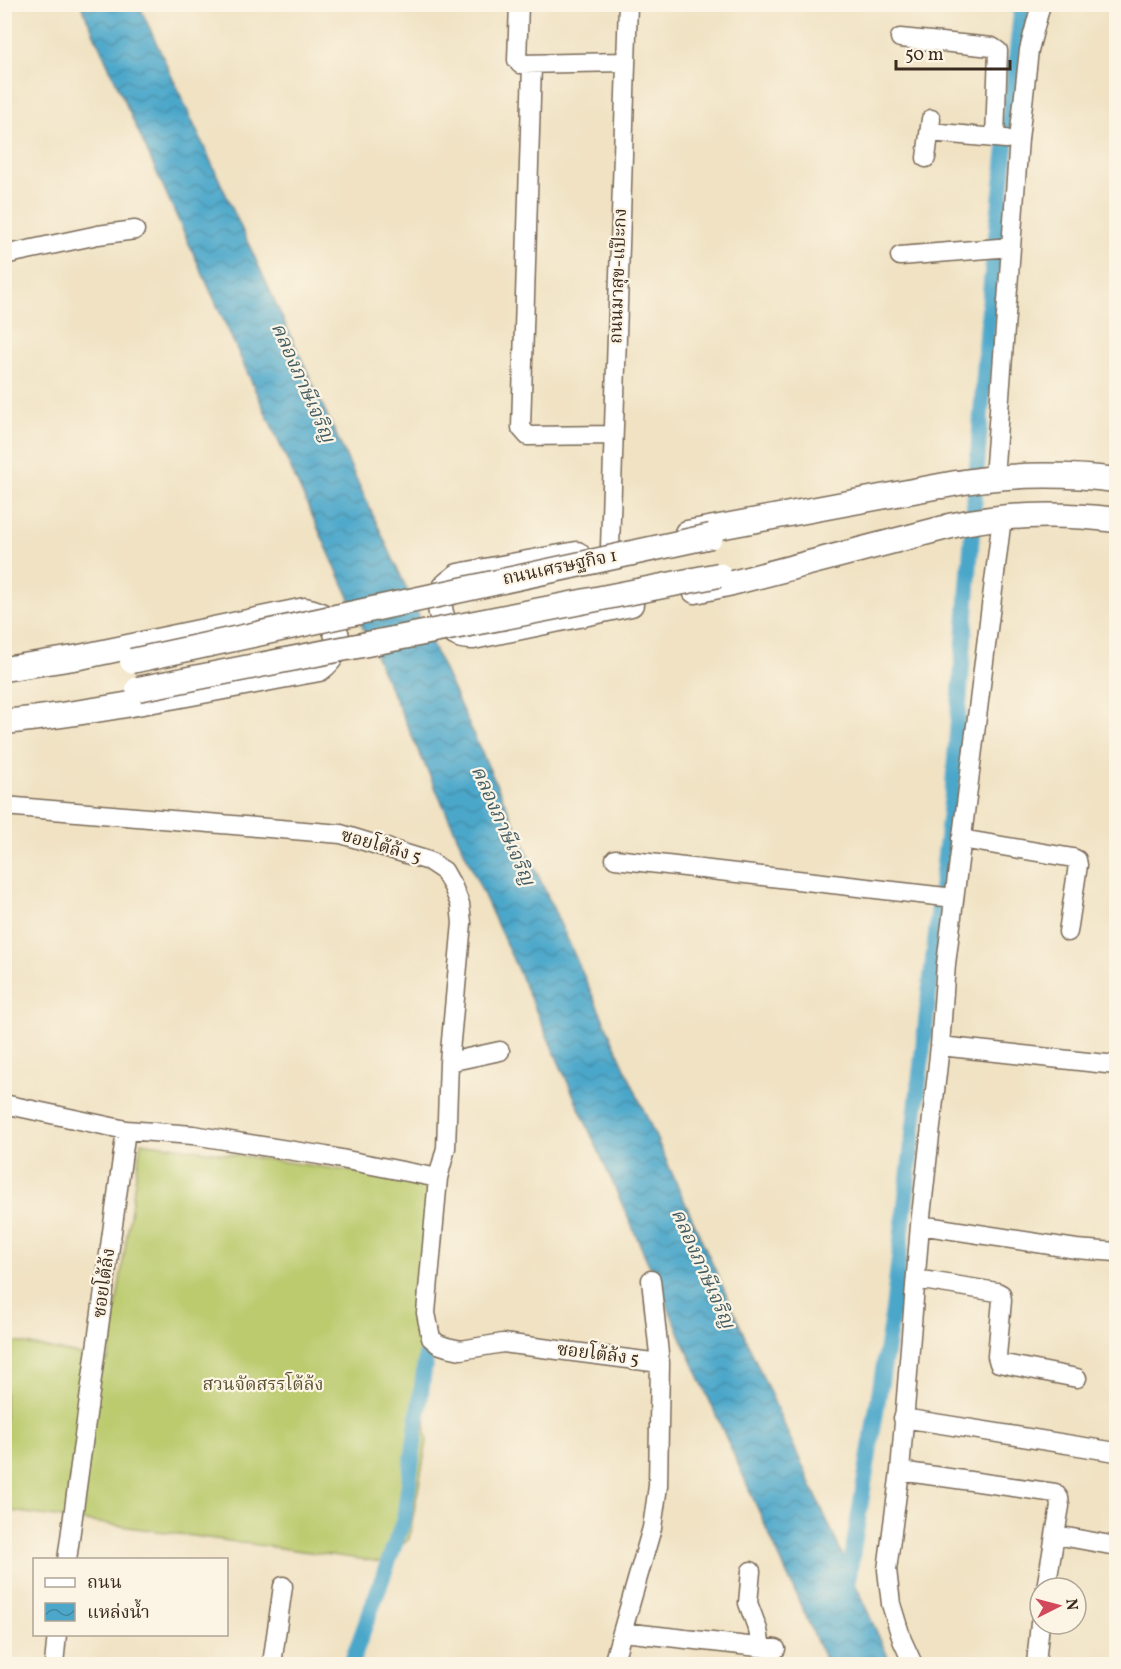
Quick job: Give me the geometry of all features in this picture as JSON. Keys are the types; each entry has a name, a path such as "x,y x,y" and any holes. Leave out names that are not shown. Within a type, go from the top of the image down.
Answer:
{"main road":[{"name":"ถนนเศรษฐกิจ 1","path":"4,682 132,661 956,483 994,478 1079,476 1116,480"},
{"path":"956,483 458,576 446,586 442,593 441,616 451,630 473,638 732,583 963,523"},
{"name":"ถนนเศรษฐกิจ 1","path":"4,711 36,708 138,689 719,575 963,523 1002,518 1079,516 1116,520"},
{"path":"4,669 80,657 305,610 318,612 327,618 337,636 335,654 319,669 112,707 4,722"}],"street":[{"path":"519,4 517,60 520,64 626,62"},
{"name":"ถนนมาสุข-แป๊ะกง","path":"610,547 628,4"},
{"path":"994,478 1019,139 1029,50 1041,4"},
{"path":"900,38 992,47 998,51 995,138"},
{"path":"532,65 521,428 528,436 613,435"},
{"path":"926,158 931,125 995,138 1019,139"},
{"path":"4,255 135,230"},
{"path":"900,256 1011,247"},
{"path":"914,1665 902,1640 891,1604 887,1570 900,1471 920,1225 954,898 1002,518"},
{"name":"ซอยโต้ล้ง 5","path":"4,806 341,834 429,861 444,872 460,904 462,922 449,1062 446,1148 438,1178 426,1313 431,1338 438,1344 461,1350 502,1343 660,1363 658,1486 652,1528 613,1665"},
{"path":"961,839 1077,860 1068,932"},
{"path":"615,860 954,898"},
{"path":"940,1046 1116,1065"},
{"path":"449,1062 500,1051"},
{"path":"4,1104 126,1130 194,1135 326,1156 438,1178"},
{"name":"ซอยโต้ล้ง","path":"68,1558 126,1130"},
{"path":"920,1225 1076,1249 1116,1252"},
{"path":"916,1279 998,1292 1002,1300 997,1356 999,1363 1077,1378"},
{"path":"651,1280 660,1363"},
{"path":"903,1418 1116,1452"},
{"path":"900,1471 1054,1493 1059,1498 1060,1506 1048,1576"},
{"path":"1056,1535 1116,1546"},
{"path":"623,1632 768,1648 758,1630 748,1603 751,1571"},
{"path":"272,1665 283,1586"},
{"path":"54,1665 57,1636"},
{"path":"1036,1665 1039,1636"}],"green space":[{"name":"สวนจัดสรรโต้ล้ง","path":"141,1142 429,1182 419,1361 427,1441 409,1539 381,1562 5,1510 5,1340 108,1360"}],"water":[{"name":"คลองภาษีเจริญ","path":"81,5 139,5 570,945 891,1664 827,1664 516,966"}],"waterway":[{"path":"846,1592 893,1310 953,785 991,282 1022,4"},
{"path":"351,1664 404,1519 426,1355"}]}
